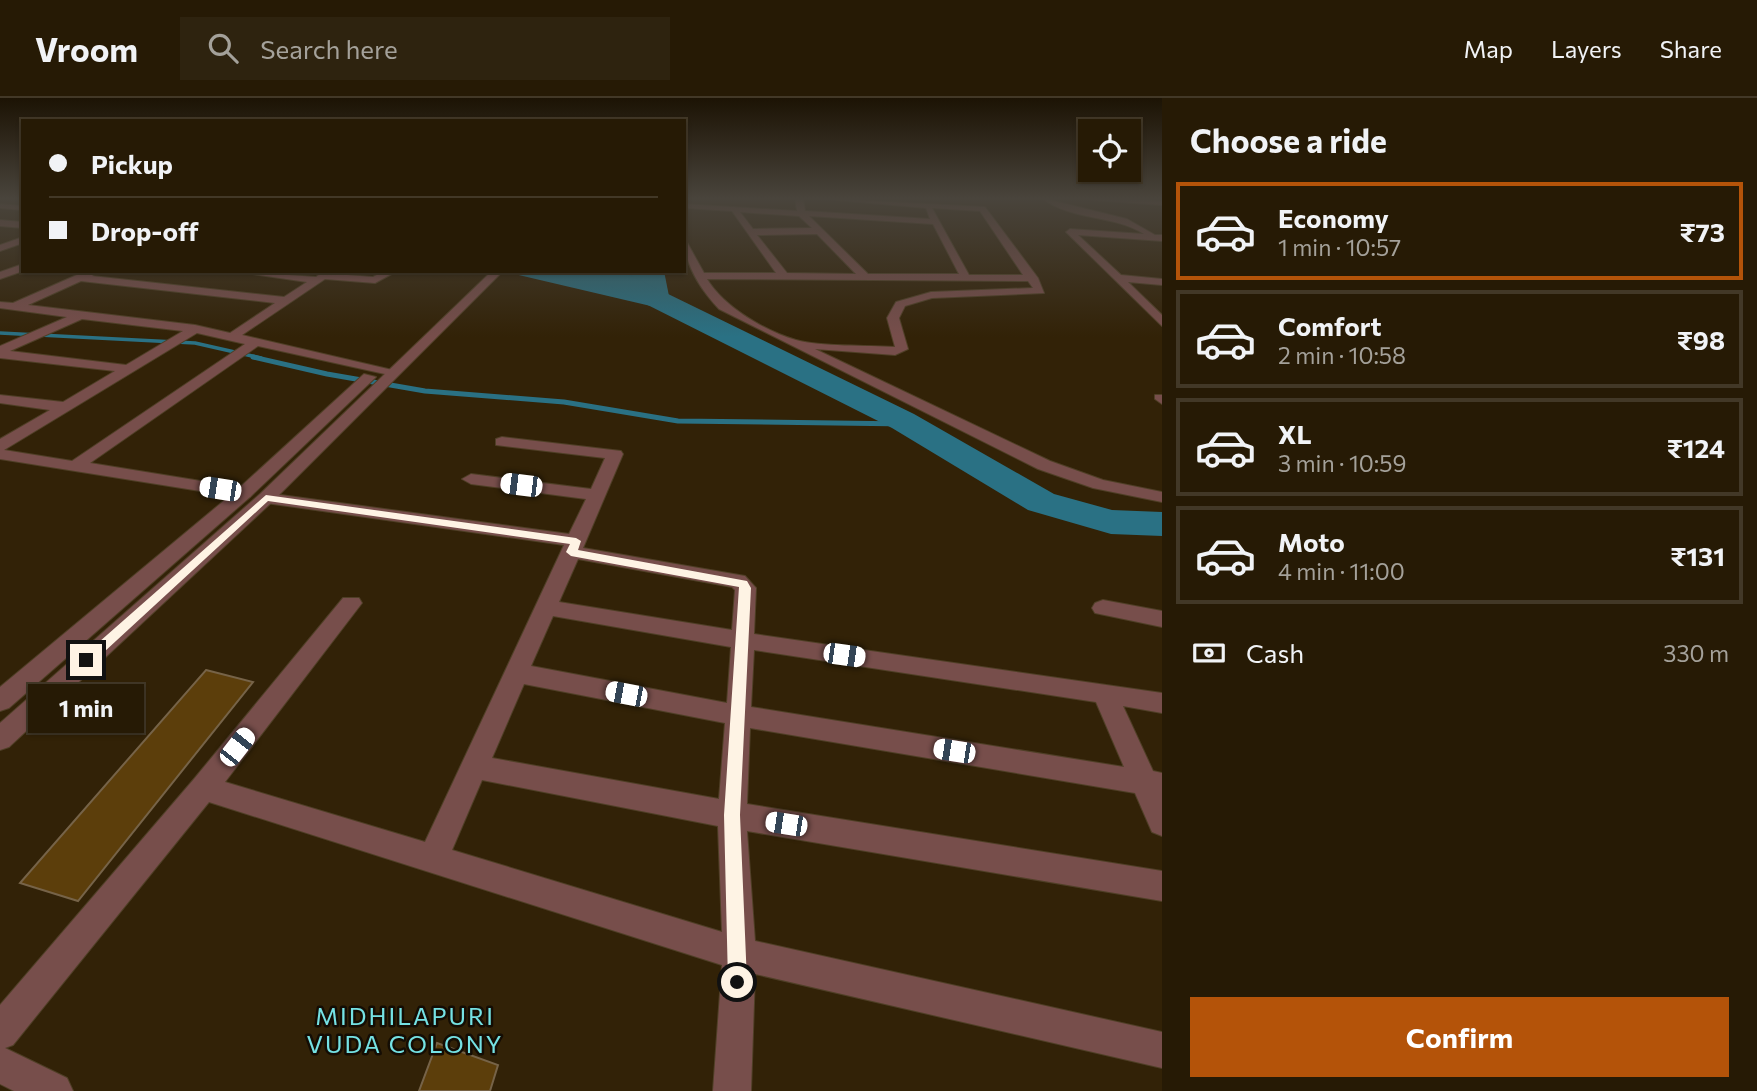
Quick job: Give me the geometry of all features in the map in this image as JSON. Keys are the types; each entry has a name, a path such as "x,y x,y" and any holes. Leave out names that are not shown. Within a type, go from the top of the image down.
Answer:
{"street":[{"path":"686,244 716,303 1044,465 1099,484 1162,497"},
{"path":"760,244 783,277"},
{"path":"832,244 865,277"},
{"path":"947,244 965,277"},
{"path":"796,344 895,351 902,349 893,318 900,304 953,293 1036,293 1040,288 1009,244"},
{"path":"1083,244 1162,323"},
{"path":"2,274 21,268"},
{"path":"14,307 91,273"},
{"path":"129,283 150,273"},
{"path":"272,273 375,280 388,273"},
{"path":"397,351 481,273"},
{"path":"0,701 496,273"},
{"path":"233,336 324,276"},
{"path":"701,276 1033,278"},
{"path":"80,278 286,301"},
{"path":"1118,278 1162,282"},
{"path":"0,305 233,336 379,376"},
{"path":"0,352 80,315"},
{"path":"0,446 195,329"},
{"path":"75,466 236,353 257,342"},
{"path":"0,352 129,369"},
{"path":"0,739 266,498 379,376"},
{"path":"0,399 65,407"},
{"path":"433,859 615,454 502,442"},
{"path":"0,454 244,493"},
{"path":"471,479 597,495"},
{"path":"266,498 574,547 743,584 746,588 740,640 732,815 739,954 732,1091"},
{"path":"0,1032 204,788 351,603"},
{"path":"546,607 740,640 1162,703"},
{"path":"1103,608 1162,619"},
{"path":"517,673 736,715 1153,783"},
{"path":"1105,693 1153,783 1162,822"},
{"path":"474,766 732,815 1162,886"},
{"path":"204,788 739,954 1162,1051"},
{"path":"0,1064 54,1091"}],"water":[{"path":"510,273 664,273 672,311"}],"building":[{"path":"206,670 253,682 78,901 20,883"},
{"path":"437,1043 498,1065 490,1091 419,1091"}],"waterway":[{"path":"611,273 614,279 903,421 1041,502 1111,522 1162,524"},
{"path":"0,333 195,343 261,358"},
{"path":"253,357 327,374 425,391 564,402 678,421 908,424"}],"district":[{"name":"MIDHILAPURI VUDA COLONY","path":"405,1029"}],"route":[{"path":"86,660 266,498 576,541 571,552 738,581 746,588 740,640 732,815 739,954 737,982"}]}
